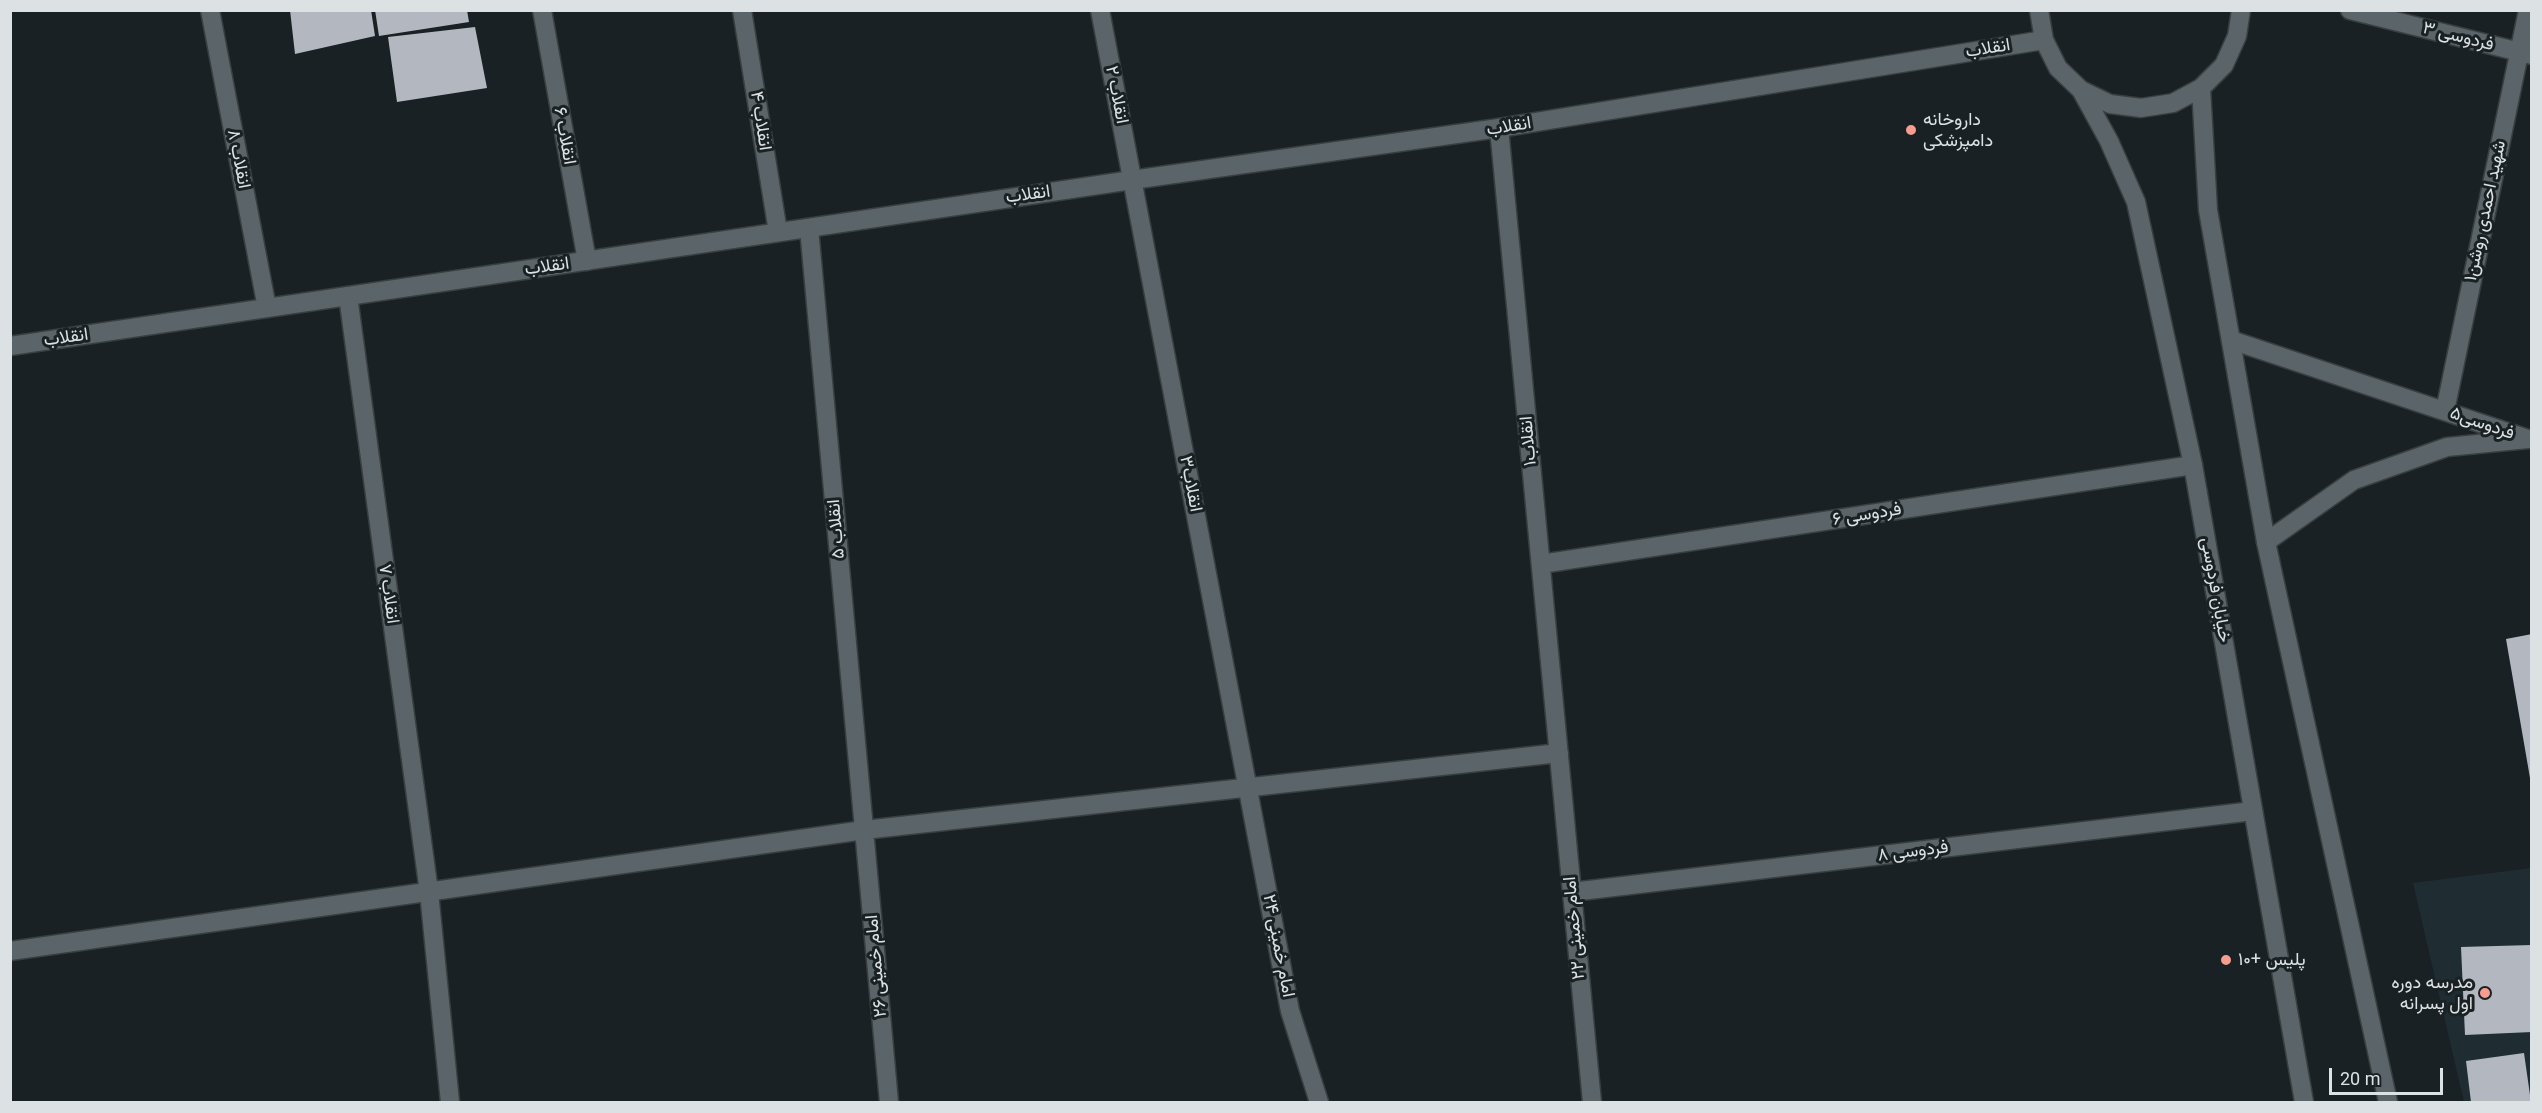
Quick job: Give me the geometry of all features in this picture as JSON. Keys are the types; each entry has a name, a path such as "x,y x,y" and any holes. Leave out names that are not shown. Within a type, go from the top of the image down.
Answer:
{"street":[{"name":"انقلاب ۸","path":"210,10 267,308"},
{"name":"انقلاب ۶","path":"542,10 587,261"},
{"name":"انقلاب ۴","path":"742,10 778,232"},
{"name":"انقلاب ۲","path":"1100,10 1132,180"},
{"path":"2039,10 2044,40 2058,68 2082,90 2110,104 2141,108 2173,103 2201,88 2223,65 2237,36 2241,10"},
{"name":"فردوسی ۳","path":"2350,10 2525,54"},
{"name":"شهید احمدی روشن۱","path":"2445,411 2525,54 2528,10"},
{"name":"انقلاب","path":"10,346 1499,128 2044,40"},
{"path":"2201,88 2208,210 2266,542 2388,1102"},
{"name":"خیابان فردوسی","path":"2082,90 2109,141 2136,202 2193,465 2304,1102"},
{"name":"انقلاب۱","path":"1499,128 1558,753"},
{"name":"انقلاب۳","path":"1132,180 1248,787"},
{"name":"انقلاب ۵","path":"809,228 864,830"},
{"name":"انقلاب ۷","path":"348,296 429,892 450,1102"},
{"name":"فردوسی۵","path":"2231,340 2530,440"},
{"name":"فردوسی۵","path":"2266,542 2354,480 2446,447 2530,440"},
{"name":"فردوسی ۶","path":"1540,564 2193,465"},
{"path":"10,951 864,830 1558,753"},
{"name":"امام خمینی ۲۲","path":"1558,753 1592,1102"},
{"name":"امام خمینی ۲۴","path":"1248,787 1290,1011 1319,1102"},
{"name":"فردوسی ۸","path":"1572,892 2253,811"},
{"name":"امام خمینی ۲۶","path":"864,830 889,1102"}],"shaded area":[{"name":"مدرسه دوره اول پسرانه","path":"2531,868 2531,1102 2464,1102 2413,883"}],"building":[{"path":"290,10 371,10 375,36 295,54"},
{"path":"375,10 467,10 469,22 379,36"},
{"path":"475,27 487,88 397,102 388,37"},
{"path":"2532,634 2532,778 2530,778 2506,639"},
{"path":"2532,945 2532,1032 2465,1035 2461,947"},
{"path":"2524,1053 2531,1102 2471,1102 2466,1061"}],"place":[{"name":"داروخانه دامپزشکی","path":"1911,130"},
{"name":"پلیس +۱۰","path":"2226,960"},
{"name":"مدرسه دوره اول پسرانه","path":"2485,993"}]}
